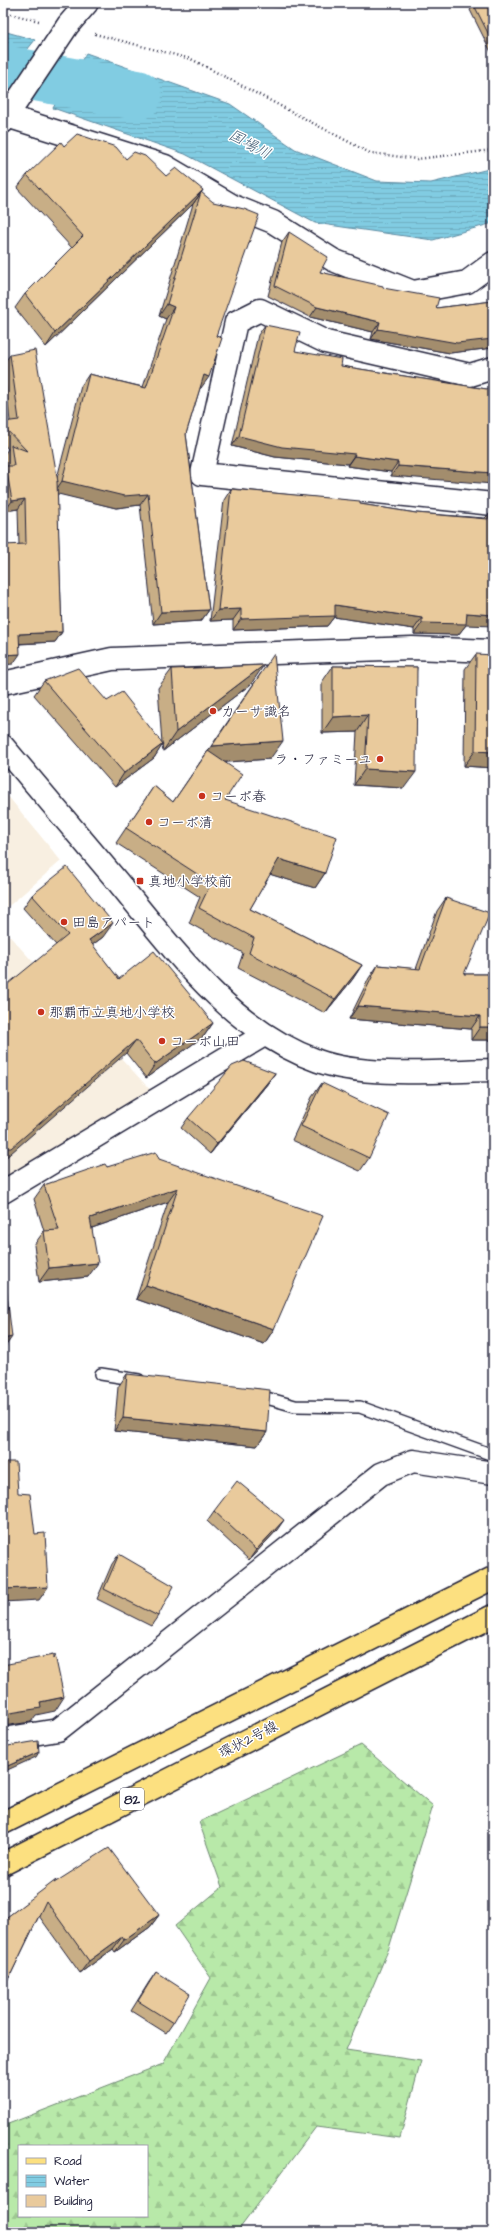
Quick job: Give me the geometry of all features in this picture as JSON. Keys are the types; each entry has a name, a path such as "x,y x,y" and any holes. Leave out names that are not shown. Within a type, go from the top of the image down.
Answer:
{"main road":[{"path":"3,1823 244,1701 493,1578"},
{"name":"環状2号線","path":"3,1864 260,1732 493,1616"}],"street":[{"path":"87,3 68,25 5,119 165,166 233,206 273,222 333,260 413,292 467,282 493,264"},
{"path":"493,368 470,374 326,342 260,310 236,322 202,474 493,504"},
{"path":"3,683 112,659 412,648 493,651"},
{"path":"3,746 171,947 220,998 264,1035 318,1062 363,1071 493,1070"},
{"path":"3,1192 264,1035"},
{"path":"3,1739 58,1730 381,1474 413,1462 493,1473"}],"lane":[{"path":"101,1374 147,1380"},
{"path":"245,1394 260,1396 295,1406 360,1406 493,1455"}],"path":[{"path":"3,12 40,22"},
{"path":"94,34 191,59 370,153 417,159 493,150"}],"shaded area":[{"path":"3,790 61,861 3,911"},
{"name":"那覇市立真地小学校","path":"3,929 154,1094 3,1179"}],"green space":[{"path":"361,1745 433,1806 389,1948 346,2050 421,2061 400,2138 316,2127 237,2232 3,2232 3,2126 163,2064 211,1978 175,1926 222,1887 199,1822"}],"water":[{"path":"3,31 35,40 3,80"},
{"path":"86,53 230,104 295,149 377,181 431,183 493,168 493,223 433,240 315,223 185,154 53,108"}],"building":[{"path":"493,3 493,43 474,5"},
{"path":"77,134 116,147 126,159 134,152 145,156 166,176 176,168 203,190 55,333 25,294 83,236 27,175 61,142 64,146"},
{"path":"201,192 213,202 244,209 259,215 216,336 222,338 209,377 204,375 186,434 209,610 161,612 148,494 124,496 62,481 89,374 146,388 174,307 167,304"},
{"path":"289,232 328,257 320,272 383,286 383,288 439,298 436,308 493,301 493,339 457,343 378,329 380,322 317,307 275,286"},
{"path":"265,325 300,332 295,351 342,359 341,366 493,390 493,473 398,466 398,462 354,456 355,454 282,447 239,436"},
{"path":"35,350 58,482 57,481 62,632 19,634 20,654 3,655 3,545 26,544 25,499 12,501 6,466 14,466 11,445 27,451 3,426 3,422 19,420 10,355"},
{"path":"231,489 360,501 360,504 416,513 488,519 489,514 493,514 493,615 467,613 466,624 422,623 422,618 335,605 335,616 241,619 241,609 218,610"},
{"path":"274,654 283,741 212,746"},
{"path":"476,654 493,655 493,752 475,751"},
{"path":"264,665 176,732 172,669"},
{"name":"ラ・ファミーユ","path":"333,666 417,667 416,772 365,769 368,715 333,717"},
{"path":"78,668 107,701 122,692 163,744 124,773 44,681"},
{"path":"208,751 242,774 225,800 337,837 325,873 279,859 250,909 362,965 335,999 249,953 254,938 199,908 211,883 126,828 154,786 173,802"},
{"path":"67,867 113,923 89,940 119,979 154,951 213,1023 155,1064 136,1040 11,1148 3,1148 3,988 68,935 32,895"},
{"path":"446,898 490,913 464,974 493,974 493,1027 480,1027 480,1016 358,1006 378,965 420,969"},
{"path":"244,1061 275,1073 217,1144 188,1118 232,1066"},
{"path":"322,1083 389,1115 369,1158 301,1126"},
{"path":"156,1152 159,1159 323,1216 274,1329 146,1285 178,1188 90,1218 98,1263 49,1268 44,1231 59,1230 44,1185 105,1164 107,1167"},
{"path":"6,1287 12,1337 3,1339 3,1288"},
{"path":"127,1374 270,1390 267,1432 123,1418"},
{"path":"3,1462 16,1462 18,1493 30,1494 35,1534 45,1533 48,1587 3,1589"},
{"path":"237,1481 284,1520 256,1550 214,1511"},
{"path":"119,1554 174,1586 158,1616 104,1589"},
{"path":"53,1655 53,1659 55,1655 64,1697 40,1702 41,1708 10,1713 4,1716 3,1719 3,1665"},
{"path":"38,1741 39,1752 3,1768 3,1745 8,1746"},
{"path":"109,1848 159,1915 124,1940 122,1937 89,1961 46,1901 10,1976 3,1981 3,1920 56,1880 54,1883"},
{"path":"156,1972 190,1994 173,2023 138,2001"}],"waterway":[{"name":"国場川","path":"3,70 137,95"}],"place":[{"name":"カーサ識名","path":"213,711"},
{"name":"ラ・ファミーユ","path":"380,759"},
{"name":"コーポ春","path":"202,796"},
{"name":"コーポ清","path":"149,822"},
{"name":"真地小学校前","path":"140,881"},
{"name":"田島アパート","path":"64,922"},
{"name":"那覇市立真地小学校","path":"41,1012"},
{"name":"コーポ山田","path":"162,1041"}]}
